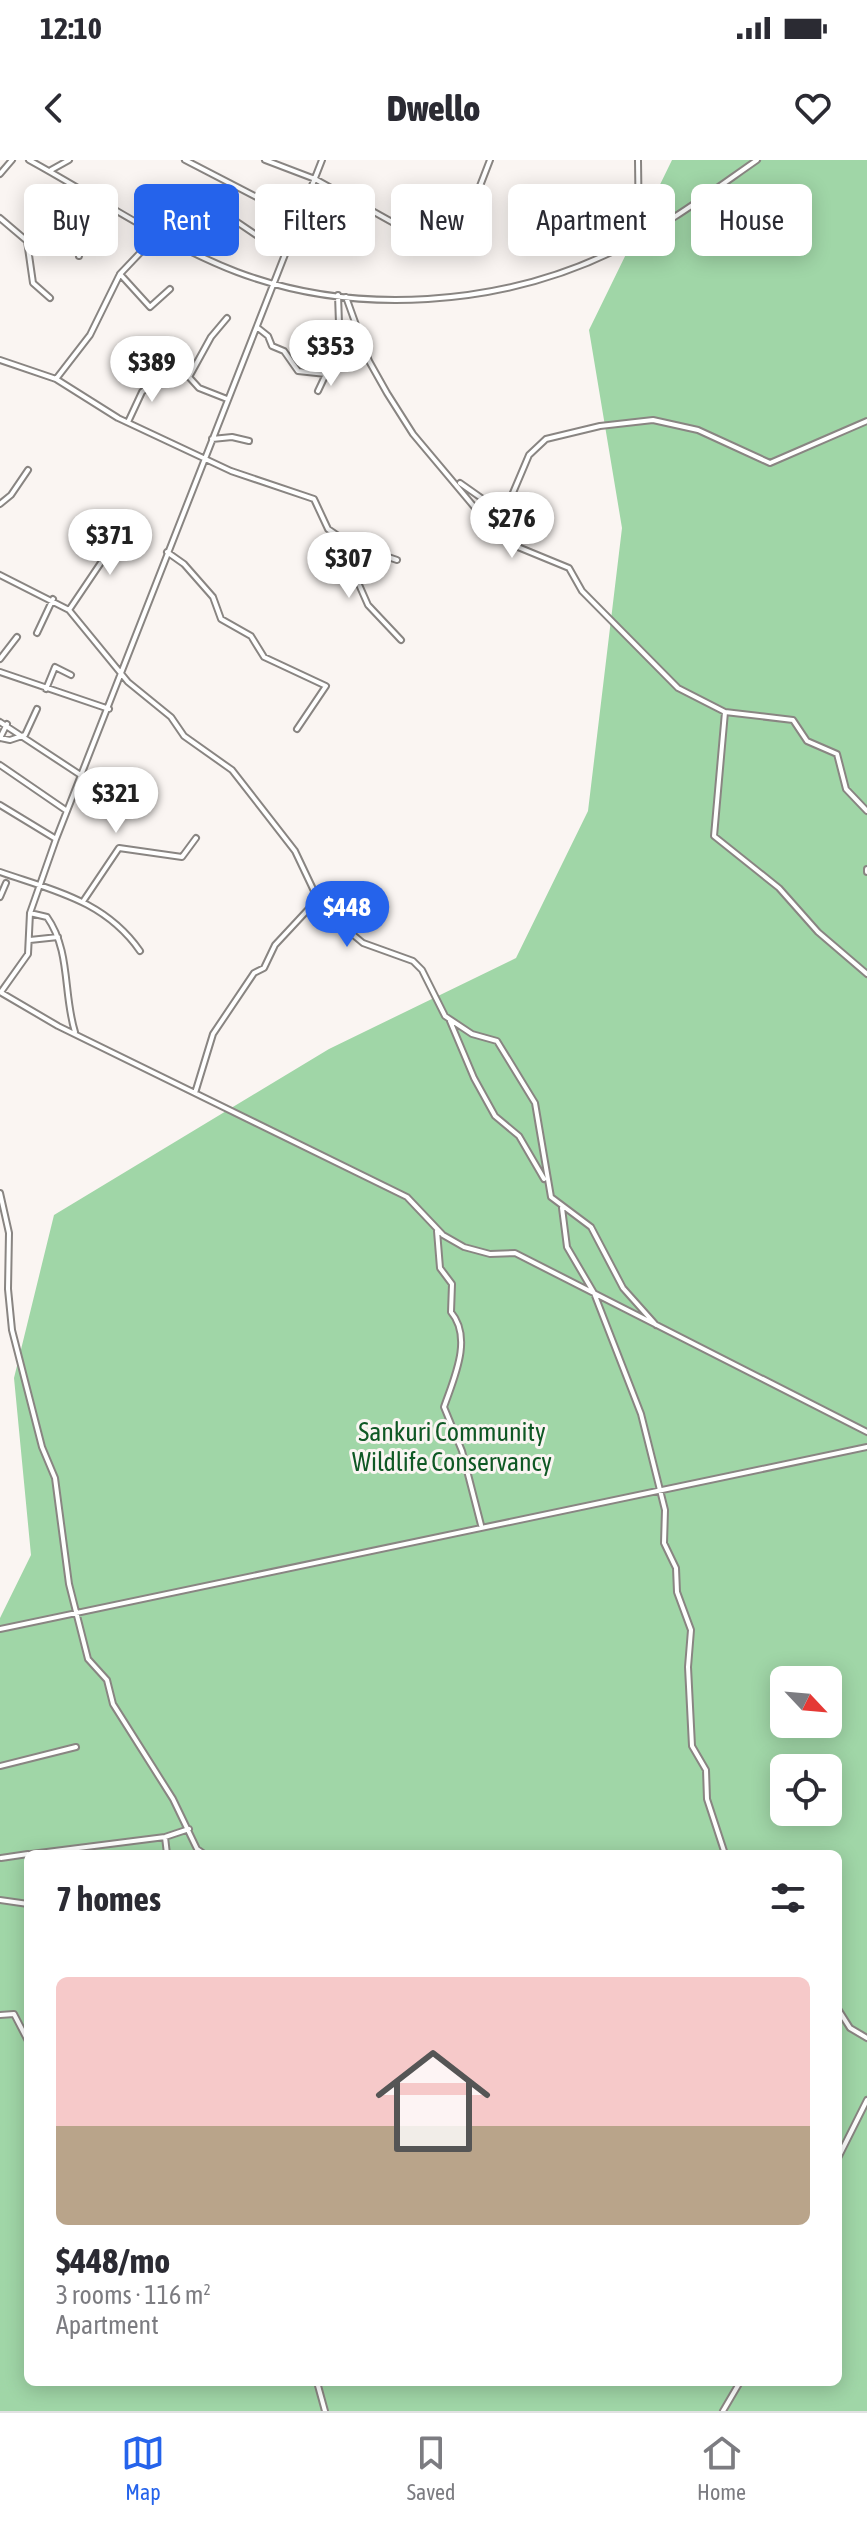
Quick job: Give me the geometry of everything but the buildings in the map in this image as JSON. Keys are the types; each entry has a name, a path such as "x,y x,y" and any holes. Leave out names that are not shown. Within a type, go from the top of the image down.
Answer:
{"street":[{"path":"0,174 12,160"},
{"path":"29,160 68,184"},
{"path":"48,171 70,160"},
{"path":"185,160 255,196"},
{"path":"265,160 315,179 391,221"},
{"path":"313,184 322,160"},
{"path":"481,184 490,160"},
{"path":"638,160 638,184"},
{"path":"675,214 757,160"},
{"path":"0,218 24,238"},
{"path":"29,256 33,283 50,298"},
{"path":"56,379 90,335 120,274 138,256"},
{"path":"205,256 233,270 275,283 346,297 397,302 514,287 600,256"},
{"path":"286,256 56,839 30,913 28,954 0,992 75,1033 407,1197 436,1229 474,1251 515,1253 867,1432"},
{"path":"120,274 150,307 170,289"},
{"path":"318,391 330,358 340,352 338,295"},
{"path":"346,297 369,361 413,434 500,536 569,568 582,591 673,685 725,712 793,720 807,741 837,754 846,789 867,811"},
{"path":"189,377 211,337 227,318"},
{"path":"258,328 268,336 272,346 284,351 298,371 326,374"},
{"path":"0,360 56,379 72,392 128,422 252,479 314,499 328,529 350,544 397,560"},
{"path":"128,422 142,392 158,377 189,377 199,388 227,399"},
{"path":"500,536 504,514 529,455 546,439 600,426 653,420 698,430 770,463 867,421"},
{"path":"211,439 232,437 249,441"},
{"path":"0,504 11,495 28,470"},
{"path":"455,480 504,514"},
{"path":"69,610 125,527"},
{"path":"337,535 368,605 401,640"},
{"path":"167,552 184,564 213,597 221,619 251,636 264,657 326,686 297,729"},
{"path":"0,575 53,599 69,610 122,673 171,717 184,736 232,770 295,851 316,901 363,943 413,961 422,970 495,1116 519,1136 546,1182 551,1197 591,1227 623,1288 656,1325"},
{"path":"37,633 53,599"},
{"path":"0,659 17,637"},
{"path":"46,689 55,667 71,675"},
{"path":"0,672 109,709"},
{"path":"7,724 0,738 10,740 25,735 37,709"},
{"path":"725,712 714,836 779,888 818,932 867,974"},
{"path":"0,722 25,735 82,776"},
{"path":"0,765 67,811"},
{"path":"0,805 56,839"},
{"path":"84,900 119,848 182,857 196,838"},
{"path":"1,871 84,900 122,928 140,951"},
{"path":"0,897 6,883"},
{"path":"195,1093 213,1034 254,973 264,968 275,945 316,901"},
{"path":"30,913 47,917 58,937 63,953 67,1005 75,1033"},
{"path":"30,940 58,937"},
{"path":"449,1019 472,1034 497,1041 528,1091 541,1123 546,1182"},
{"path":"0,1193 9,1233 8,1289 12,1330 42,1447 55,1478 69,1584 88,1659 107,1680 113,1704 189,1829 198,1850"},
{"path":"562,1208 567,1247 594,1293 641,1414 665,1510 664,1543 676,1568 677,1592 691,1630 688,1667 692,1746 706,1770 707,1799 724,1850"},
{"path":"436,1229 440,1268 452,1284 451,1312 459,1322 460,1361 444,1407 462,1451 481,1525"},
{"path":"0,1629 481,1525 867,1447"},
{"path":"0,1766 76,1747"},
{"path":"62,1850 165,1837 189,1829"},
{"path":"165,1837 167,1850"},
{"path":"0,1857 24,1855"},
{"path":"0,1900 24,1903"},
{"path":"0,2015 14,2014 24,2033"},
{"path":"842,2015 850,2028 867,2038"},
{"path":"842,2150 867,2100"},
{"path":"318,2386 325,2411"},
{"path":"723,2411 738,2386"}],"green space":[{"name":"Sankuri Community Wildlife Conservancy","path":"672,160 867,160 867,2411 0,2411 0,1618 31,1555 14,1378 54,1215 329,1049 516,958 588,811 622,528 589,330 625,256 675,256 675,184 660,184"}]}
